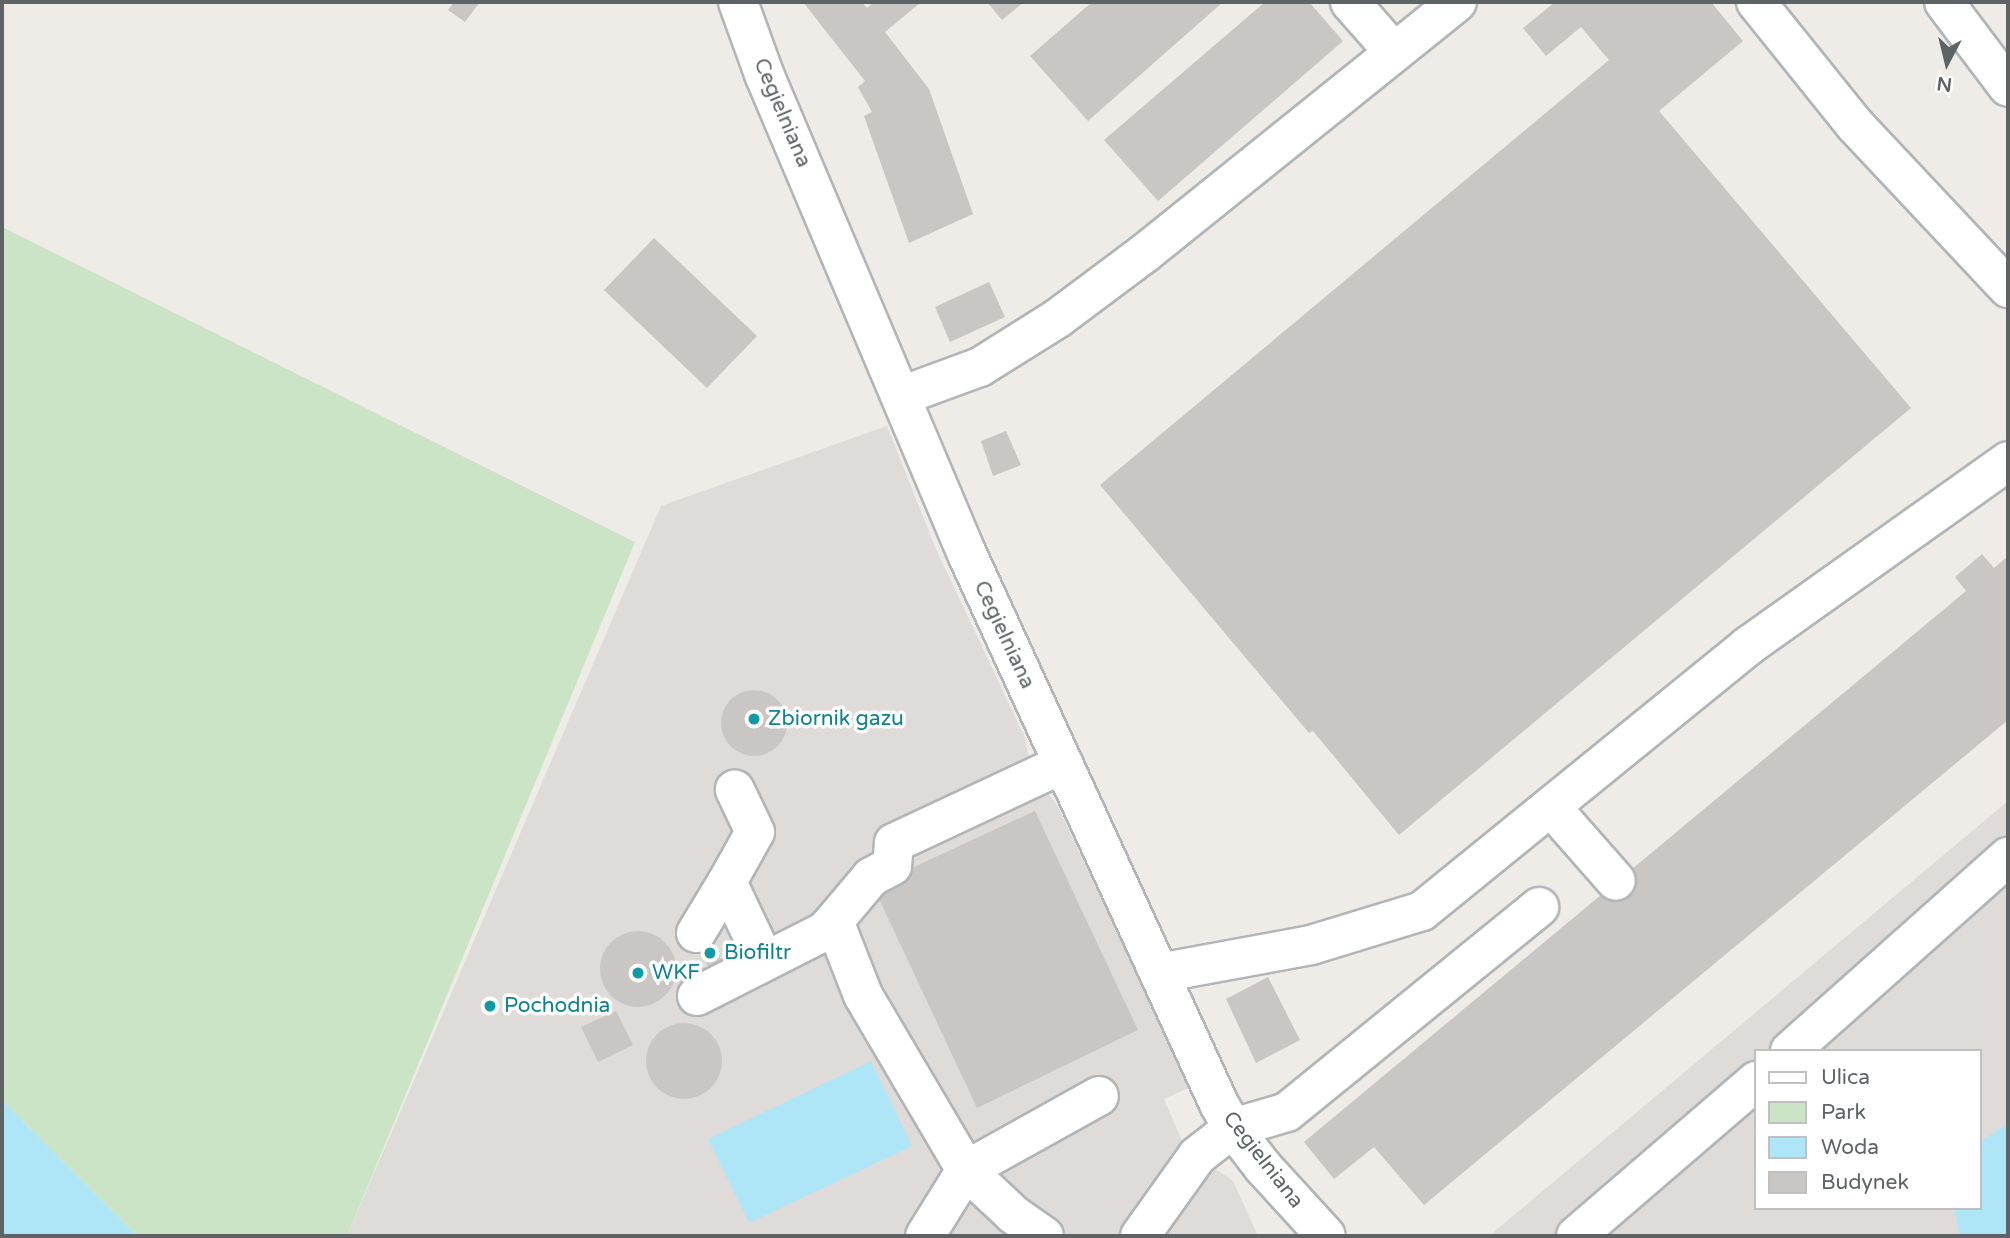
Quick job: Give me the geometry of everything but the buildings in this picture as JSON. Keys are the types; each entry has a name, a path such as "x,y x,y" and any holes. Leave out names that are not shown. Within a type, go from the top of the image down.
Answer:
{"street":[{"name":"Cegielniana","path":"737,2 764,74 967,554 1159,973 1233,1128 1263,1167 1326,1236"},
{"path":"1350,2 1392,51"},
{"path":"901,396 980,367 1058,318 1145,253 1392,51 1457,2"},
{"path":"1756,2 1855,125 2008,288"},
{"path":"1944,2 2008,87"},
{"path":"1159,973 1311,945 1422,911 1748,646 2008,461"},
{"path":"697,996 825,931 870,877 892,866 894,843 1063,764"},
{"path":"696,933 755,832 735,790"},
{"path":"1551,807 1616,881"},
{"path":"1792,1049 2008,857"},
{"path":"727,882 764,960"},
{"path":"1140,1236 1197,1156 1233,1128 1287,1112 1539,907"},
{"path":"834,921 863,995 966,1170 1013,1214 1044,1236"},
{"path":"1576,1236 1755,1082"},
{"path":"925,1236 966,1170 1099,1096"}],"shaded area":[{"path":"887,426 935,547 1025,738 1028,753 1057,805 1190,1087 1164,1099 1185,1148 1233,1181 1258,1236 347,1236 661,506"},
{"path":"2008,801 2008,1236 1489,1236"}],"green space":[{"path":"2,227 635,542 347,1236 137,1236 2,1100"}],"water":[{"path":"871,1061 912,1146 749,1223 708,1139"},
{"path":"2,1100 137,1236 2,1236"},
{"path":"2008,1123 2008,1236 1960,1236 1954,1210 1982,1210 1982,1141"}],"place":[{"name":"Zbiornik gazu","path":"754,719"},
{"name":"Biofiltr","path":"710,953"},
{"name":"WKF","path":"638,973"},
{"name":"Pochodnia","path":"490,1006"}]}
